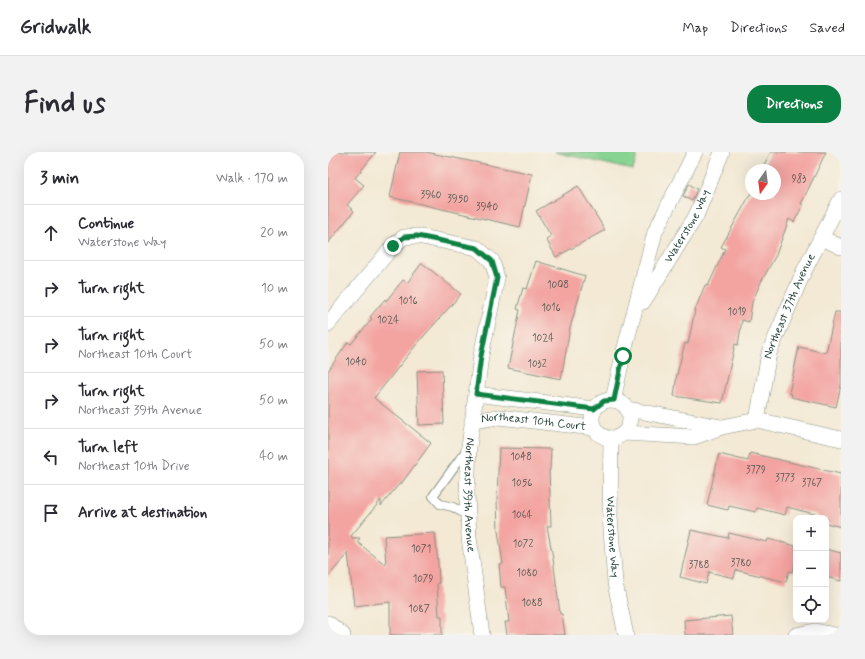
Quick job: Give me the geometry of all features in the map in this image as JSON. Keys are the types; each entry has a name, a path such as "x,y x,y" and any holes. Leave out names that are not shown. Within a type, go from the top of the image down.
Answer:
{"street":[{"name":"Waterstone Way","path":"614,400 655,232 695,152"},
{"name":"Waterstone Way","path":"634,317 696,216 722,152"},
{"name":"Northeast 37th Avenue","path":"756,420 769,353 804,271 841,199"},
{"name":"Northeast 39th Avenue","path":"328,324 393,246 404,237 417,236 477,248 492,261 497,278 481,356 469,447 469,537 482,635"},
{"path":"822,238 841,247"},
{"name":"Northeast 10th Court","path":"476,394 594,409"},
{"path":"617,436 630,422 628,409 624,404 614,400 604,401 594,409 591,422 594,428 604,437 694,438 722,427 756,420 841,439"},
{"path":"628,409 722,427"},
{"name":"Northeast 10th Court","path":"472,421 499,417 594,428"},
{"name":"Waterstone Way","path":"617,436 610,516 615,583 626,635"},
{"path":"328,623 343,635"},
{"path":"796,635 815,631 835,635"}],"lane":[{"path":"468,516 454,508 440,504 433,496 469,447"}],"green space":[{"path":"555,152 638,152 633,170"}],"building":[{"path":"328,152 376,152 355,178 364,185 347,205 354,211 328,243"},
{"path":"400,152 426,152 532,174 520,227 390,197"},
{"path":"771,152 826,152 794,222 789,219 776,255 752,302 749,322 742,320 738,345 735,344 722,403 674,396 677,374 685,343 688,344 695,310 705,285 708,286 725,249 721,247 747,200 781,200 781,164 764,164"},
{"path":"689,184 697,189 692,201 683,196"},
{"path":"578,186 605,230 556,257 546,239 551,236 536,211"},
{"path":"536,261 585,276 570,328 561,379 508,368 520,310 517,309 523,288 527,289"},
{"path":"422,263 461,294 416,345 374,398 431,443 401,484 400,483 381,506 381,500 351,536 353,538 360,538 357,542 386,565 384,536 435,533 439,583 437,583 439,616 442,616 442,635 390,635 390,602 354,606 348,553 328,577 328,371 348,342 351,344 372,319 370,317 385,299 386,301 403,280 407,283"},
{"path":"835,312 841,312 841,385 836,407 791,397 792,394 789,393 799,347 826,353"},
{"path":"442,370 444,424 419,425 417,371"},
{"path":"499,448 551,449 549,470 551,526 547,526 553,558 560,614 562,614 565,635 507,635 505,622 509,622 505,587 501,587 499,564 503,564 498,531 497,499"},
{"path":"750,453 841,474 841,527 829,524 829,515 818,515 787,507 785,515 757,508 756,512 729,506 728,510 707,505 719,454 748,461"},
{"path":"691,530 728,538 729,533 767,542 768,539 793,545 793,572 789,571 786,582 736,570 734,578 709,572 706,584 680,577"},
{"path":"829,550 841,553 841,581 829,578"},
{"path":"731,616 733,635 685,635 684,620"}],"route":[{"path":"393,246 404,237 417,236 477,248 492,261 497,278 481,356 476,394 594,409 598,404 604,401 610,399 614,400 623,356"}]}
